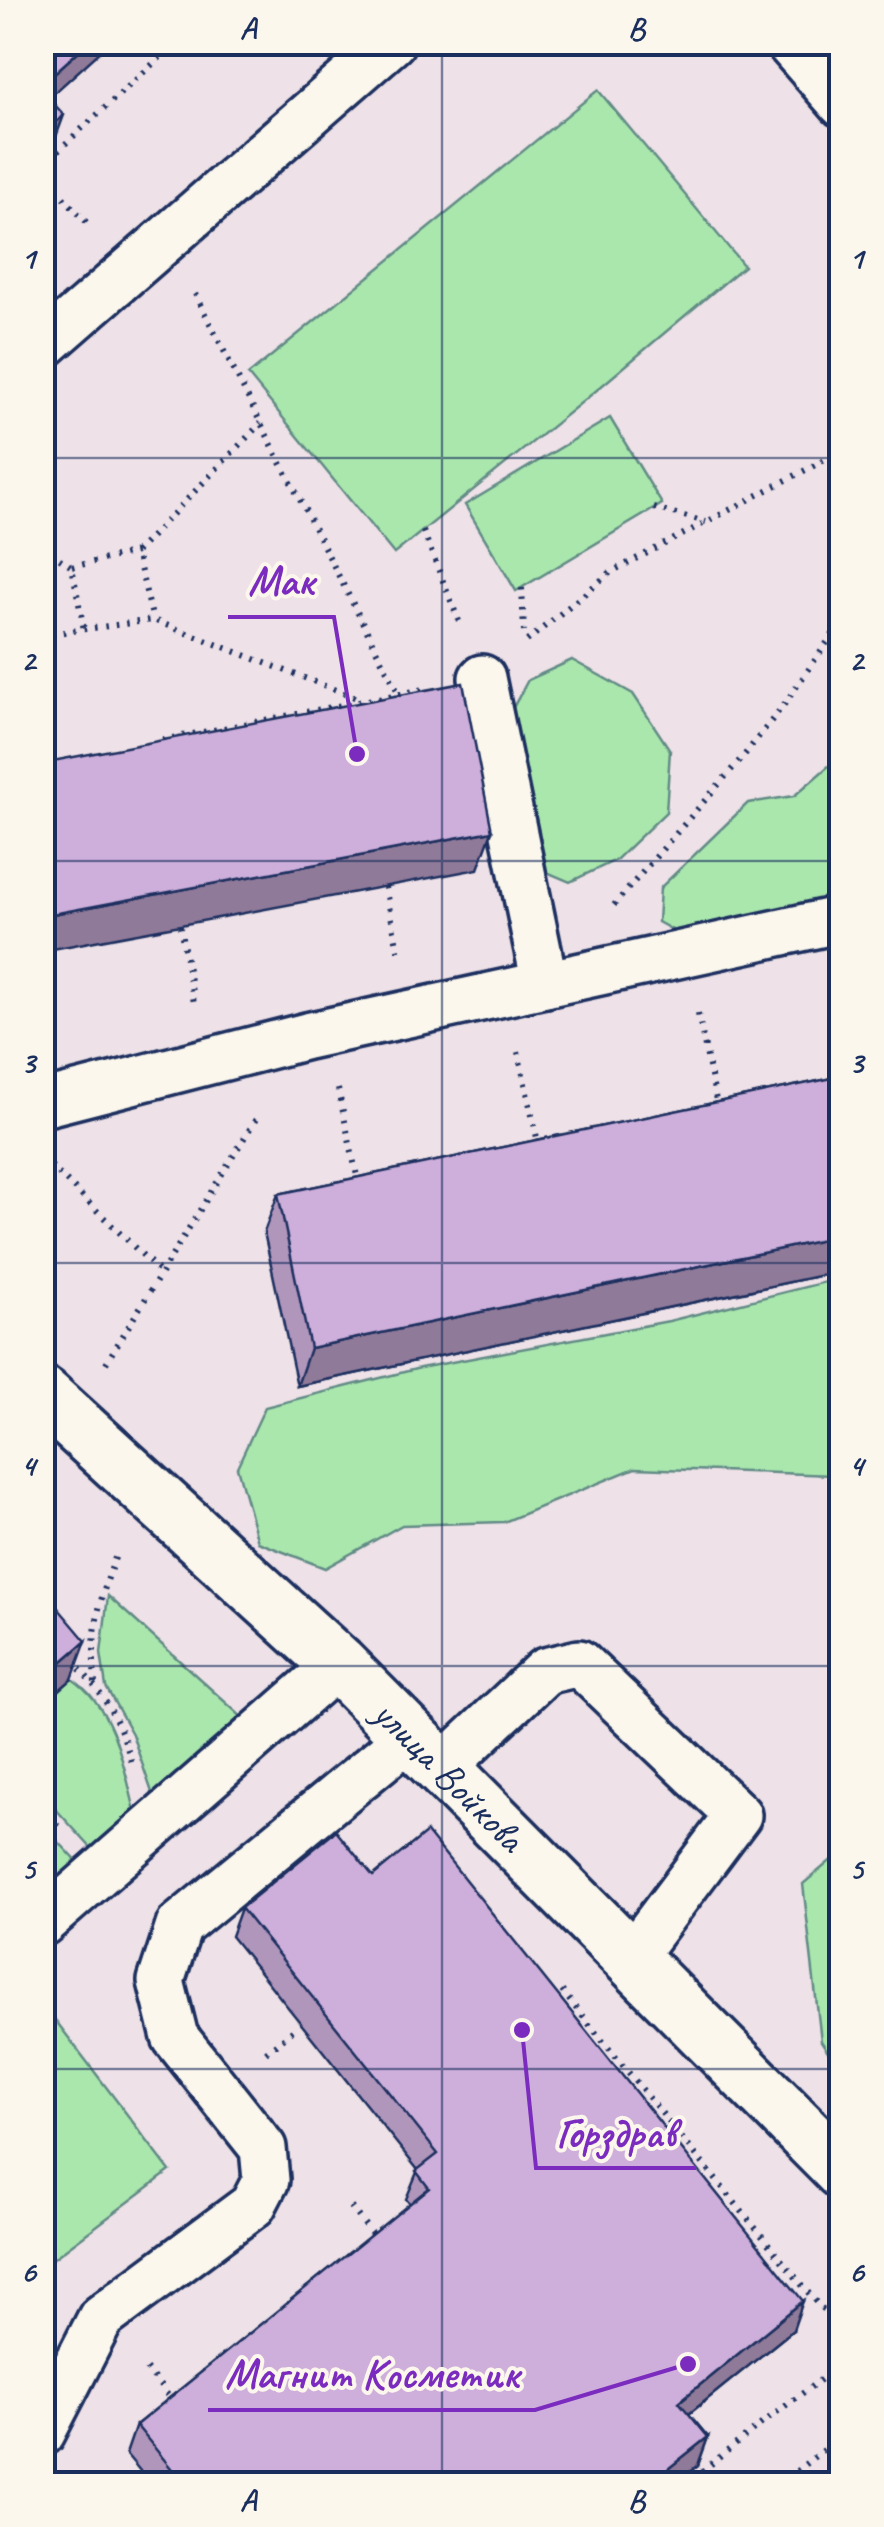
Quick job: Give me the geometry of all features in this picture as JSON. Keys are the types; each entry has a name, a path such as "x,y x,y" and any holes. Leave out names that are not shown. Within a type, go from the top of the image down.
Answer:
{"street":[{"name":"улица Войкова","path":"42,1394 338,1664 842,2171"}],"lane":[{"path":"42,347 392,42"},
{"path":"788,42 842,104"},
{"path":"482,678 526,988"},
{"path":"42,1104 316,1034 842,920"},
{"path":"42,2433 100,2318 253,2204 266,2180 263,2148 174,2037 161,1981 179,1926 545,1671 579,1663 738,1815 630,1959"},
{"path":"42,1923 338,1664"}],"path":[{"path":"42,164 178,42"},
{"path":"167,239 399,694"},
{"path":"72,567 136,552 260,424"},
{"path":"654,508 706,522"},
{"path":"423,531 482,678"},
{"path":"42,547 72,567 84,630"},
{"path":"136,552 153,620"},
{"path":"522,588 524,643"},
{"path":"42,634 153,620 363,701"},
{"path":"540,1155 526,988 746,753 842,621"},
{"path":"180,926 206,1062"},
{"path":"685,953 720,1117"},
{"path":"316,1034 360,1192"},
{"path":"100,1373 316,1034"},
{"path":"42,1158 162,1273"},
{"path":"95,1684 92,1647 98,1607 116,1555"},
{"path":"70,1658 95,1684 124,1734 150,1828"},
{"path":"554,1982 820,2307 842,2323"},
{"path":"261,2056 296,2028"},
{"path":"350,2208 382,2246"},
{"path":"686,2484 842,2364"},
{"path":"148,2370 180,2410"},
{"path":"780,2484 842,2435"}],"green space":[{"path":"598,90 744,266 394,554 248,375"},
{"path":"610,418 662,504 516,591 465,505"},
{"path":"572,660 633,694 670,750 666,812 616,860 570,882 528,864 502,728 528,680"},
{"path":"841,702 841,902 687,938 658,922 660,888 748,803 794,796 831,764"},
{"path":"841,1278 841,1473 635,1468 504,1522 402,1525 325,1568 258,1542 237,1467 265,1407 420,1368 669,1321"},
{"path":"108,1596 254,1728 158,1810 132,1734 106,1687 101,1653"},
{"path":"72,1679 87,1692 109,1724 138,1823 95,1852 43,1795 43,1705"},
{"path":"43,1825 82,1867 43,1903"},
{"path":"841,1852 841,2071 821,2041 803,1884"},
{"path":"43,2004 170,2171 43,2266"}],"building":[{"path":"42,42 89,42 42,84"},
{"path":"42,91 64,115 42,135"},
{"path":"463,683 492,831 42,916 42,763"},
{"path":"842,1076 842,1236 310,1348 278,1194"},
{"path":"42,1589 86,1641 42,1679"},
{"path":"336,1831 373,1876 427,1832 803,2301 679,2402 708,2437 649,2484 184,2484 136,2425 429,2188 416,2171 438,2154 241,1908"}],"place":[{"name":"Мак","path":"357,754"},
{"name":"Горздрав","path":"522,2030"},
{"name":"Магнит Косметик","path":"688,2364"}]}
